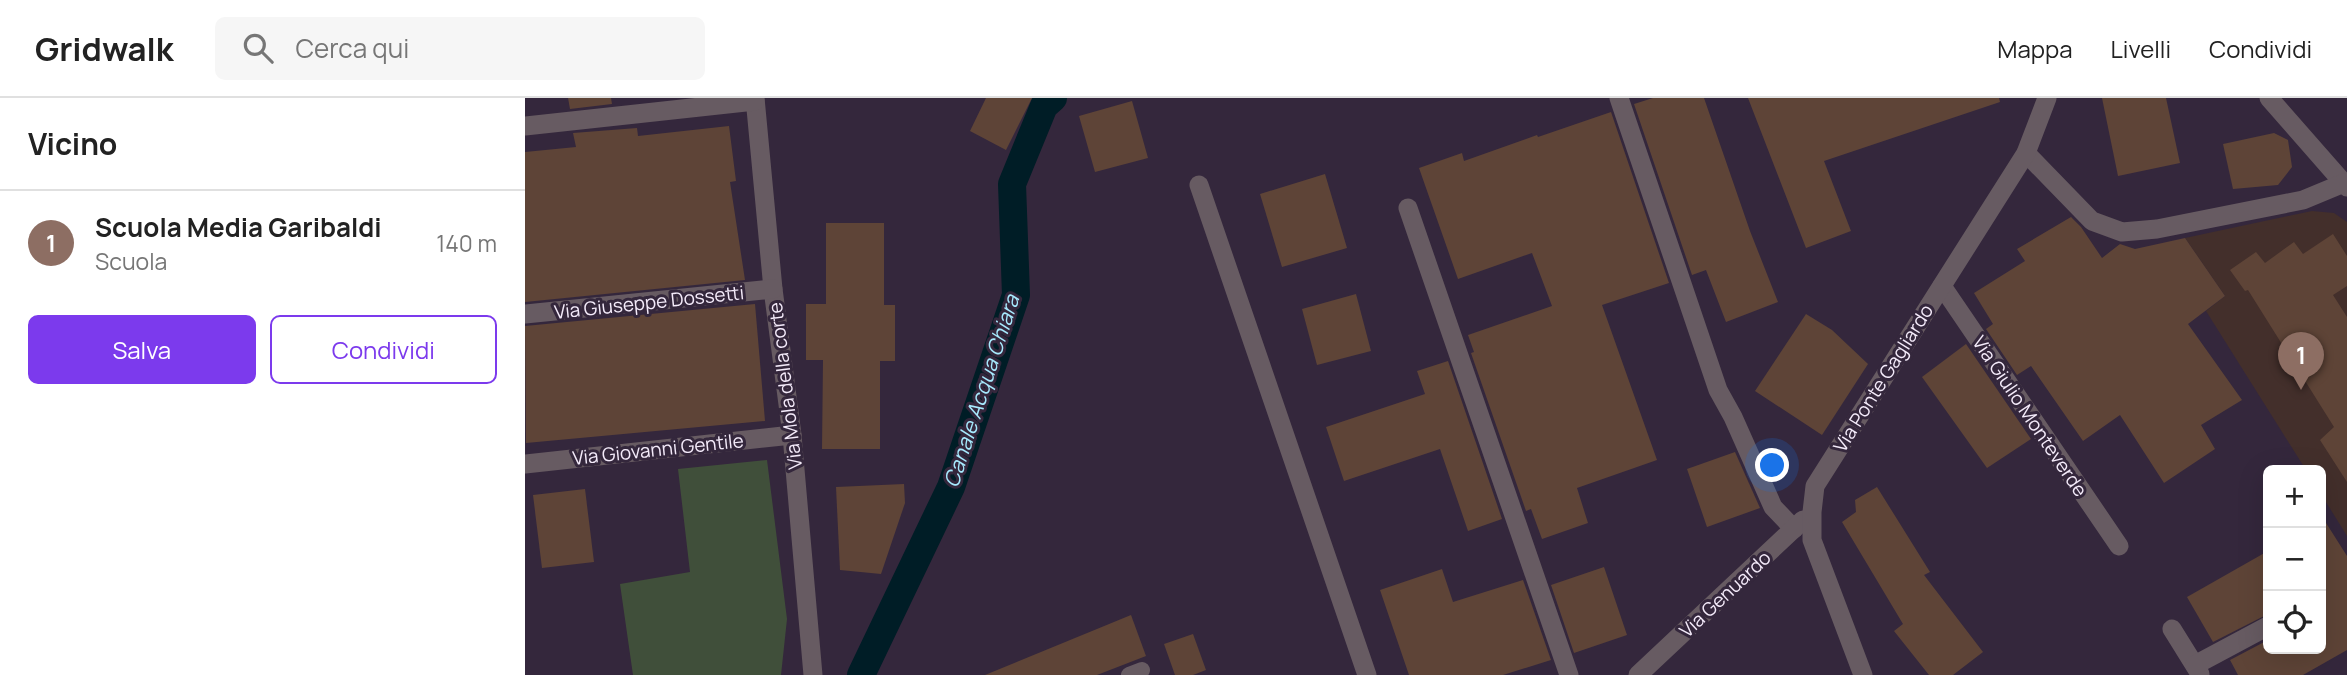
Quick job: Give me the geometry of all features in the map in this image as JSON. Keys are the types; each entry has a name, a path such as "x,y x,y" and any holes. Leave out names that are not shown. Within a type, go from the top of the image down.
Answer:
{"street":[{"path":"1619,98 1718,390 1773,507 1794,529"},
{"name":"Via Ponte Gagliardo","path":"1863,675 1812,540 1815,486 2026,153 2047,98"},
{"path":"2026,153 2092,220 2122,232 2157,229 2303,200 2345,185 2269,98"},
{"path":"525,126 755,99"},
{"name":"Via Mola della corte","path":"755,99 773,289 792,435 813,675"},
{"path":"1199,185 1367,675"},
{"path":"1408,208 1569,675"},
{"name":"Via Giulio Monteverde","path":"1942,286 2119,546"},
{"name":"Via Giuseppe Dossetti","path":"525,314 773,289"},
{"name":"Via Giovanni Gentile","path":"525,464 792,435"},
{"name":"Via Genuardo","path":"1638,675 1812,512"},
{"path":"2172,629 2198,670 2263,629"}],"shaded area":[{"path":"2312,211 2334,213 2347,222 2347,536 2326,502 2326,465 2303,465 2206,311 2225,296 2185,238"}],"green space":[{"path":"767,460 787,619 781,675 633,675 620,584 690,572 678,469"}],"building":[{"path":"568,98 611,98 612,104 570,109"},
{"path":"986,98 1032,98 1006,150 970,131"},
{"path":"1653,98 1704,98 1750,231 1778,302 1726,322 1706,270 1692,275 1634,104"},
{"path":"1748,98 1999,98 2000,102 1824,161 1851,231 1806,248"},
{"path":"2102,98 2166,98 2180,163 2118,176"},
{"path":"1132,101 1148,158 1095,172 1079,116"},
{"path":"1611,112 1669,283 1602,305 1657,460 1577,488 1588,523 1542,539 1531,509 1526,511 1471,353 1474,352 1468,335 1552,306 1532,253 1458,279 1419,168 1462,153 1464,161"},
{"path":"729,126 736,181 730,182 745,280 525,302 525,152 576,147 573,133 637,128 638,136"},
{"path":"2274,133 2288,140 2292,167 2278,185 2233,189 2223,144"},
{"path":"1325,174 1347,248 1282,267 1260,194"},
{"path":"2071,217 2102,258 2120,244 2135,249 2185,238 2225,296 2188,324 2242,400 2201,425 2215,449 2164,483 2120,415 2083,441 2031,366 2017,375 1986,329 1993,324 1974,293 2025,261 2017,249"},
{"path":"826,223 884,223 884,305 895,305 895,361 880,361 880,449 822,449 823,360 806,360 806,304 826,304"},
{"path":"2333,234 2347,256 2347,286 2333,295 2347,317 2347,482 2320,440 2334,427 2248,290 2245,291 2230,270 2256,252 2265,263 2294,242 2303,254"},
{"path":"1356,294 1371,351 1317,365 1302,309"},
{"path":"755,304 765,421 526,443 525,326"},
{"path":"1806,314 1832,330 1868,364 1822,435 1755,391"},
{"path":"1966,344 2031,439 1987,468 1922,377"},
{"path":"1448,361 1502,519 1468,531 1440,449 1344,481 1326,427 1425,394 1417,371"},
{"path":"1735,452 1760,508 1707,527 1687,469"},
{"path":"904,484 905,503 881,574 840,570 836,487"},
{"path":"1877,487 1930,572 1924,575 1983,652 1953,675 1929,675 1894,631 1903,624 1842,522 1856,512 1855,500"},
{"path":"585,489 594,562 542,568 533,495"},
{"path":"2326,523 2347,556 2347,650 2303,675 2238,675 2230,660 2263,643 2263,654 2326,654"},
{"path":"2263,554 2263,617 2213,642 2187,597"},
{"path":"1604,567 1627,635 1574,653 1551,585"},
{"path":"1442,569 1453,602 1523,580 1551,660 1503,675 1409,675 1380,590"},
{"path":"1131,615 1146,656 1097,675 985,675"},
{"path":"1193,634 1206,670 1193,675 1175,675 1164,644"}],"waterway":[{"name":"Canale Acqua Chiara","path":"861,675 951,487 1016,295 1012,184 1044,106 1053,98"}],"place":[{"name":"Scuola Media Garibaldi","path":"2301,390"}]}
